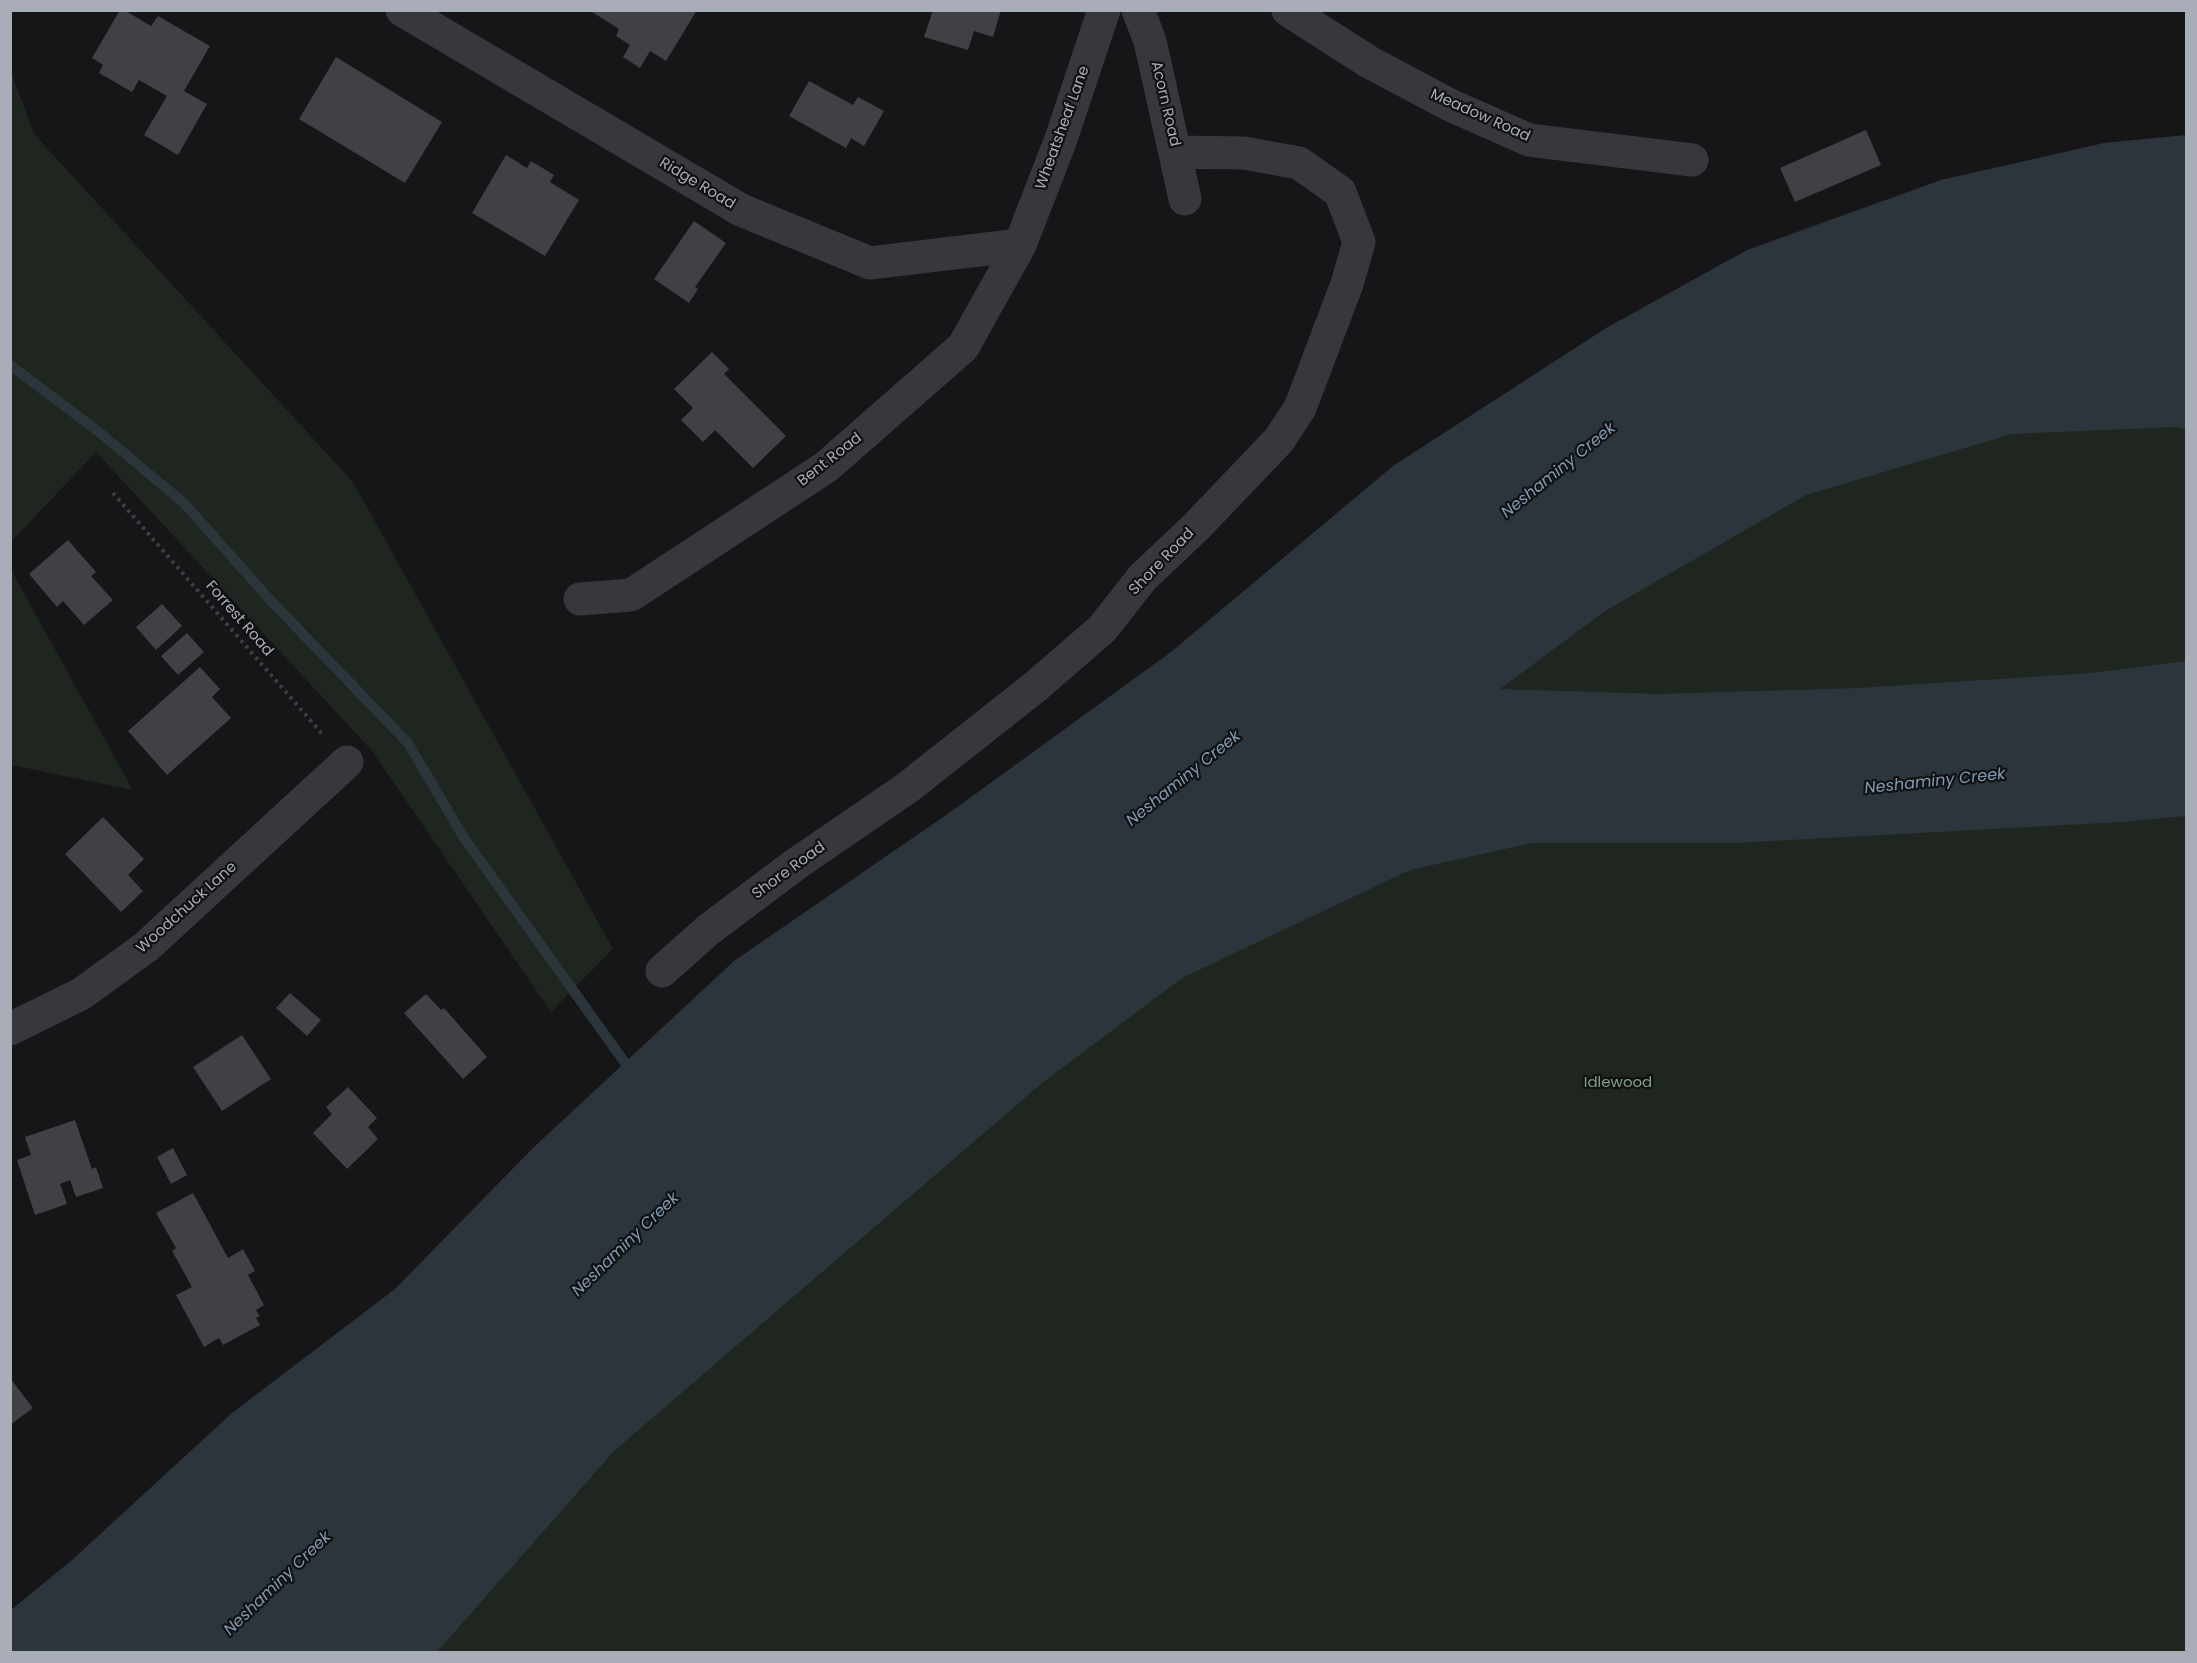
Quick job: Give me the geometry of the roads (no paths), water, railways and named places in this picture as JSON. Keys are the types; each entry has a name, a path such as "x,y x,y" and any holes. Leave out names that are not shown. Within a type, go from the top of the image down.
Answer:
{"street":[{"name":"Ridge Road","path":"402,10 741,210 870,263 1020,245"},
{"name":"Wheatsheaf Lane","path":"1020,245 1061,139 1104,10"},
{"name":"Acorn Road","path":"1138,10 1150,41 1185,199"},
{"name":"Meadow Road","path":"1288,10 1369,62 1450,105 1529,140 1692,160"},
{"name":"Shore Road","path":"662,971 708,930 796,864 908,788 1035,687 1102,628 1143,577 1196,527 1279,440 1300,408 1347,284 1359,242 1340,192 1299,163 1244,153 1176,152"},
{"name":"Bent Road","path":"580,599 631,595 826,467 963,347 1020,245"},
{"name":"Woodchuck Lane","path":"10,1029 81,994 146,947 346,762"}],"water":[{"name":"Neshaminy Creek","path":"2186,135 2186,429 2174,427 2012,434 1806,495 1605,611 1500,689 1657,694 1859,688 2091,673 2186,661 2186,816 2122,822 1735,843 1532,843 1410,870 1182,978 1042,1083 614,1451 437,1652 11,1652 11,1610 72,1560 232,1413 395,1289 533,1148 734,961 949,813 1171,652 1393,466 1606,328 1747,250 1941,180 2104,143"}],"waterway":[{"path":"10,365 99,432 184,503 272,602 408,743 464,838 633,1074"}],"park label":[{"name":"Idlewood","path":"1618,1083"}]}
